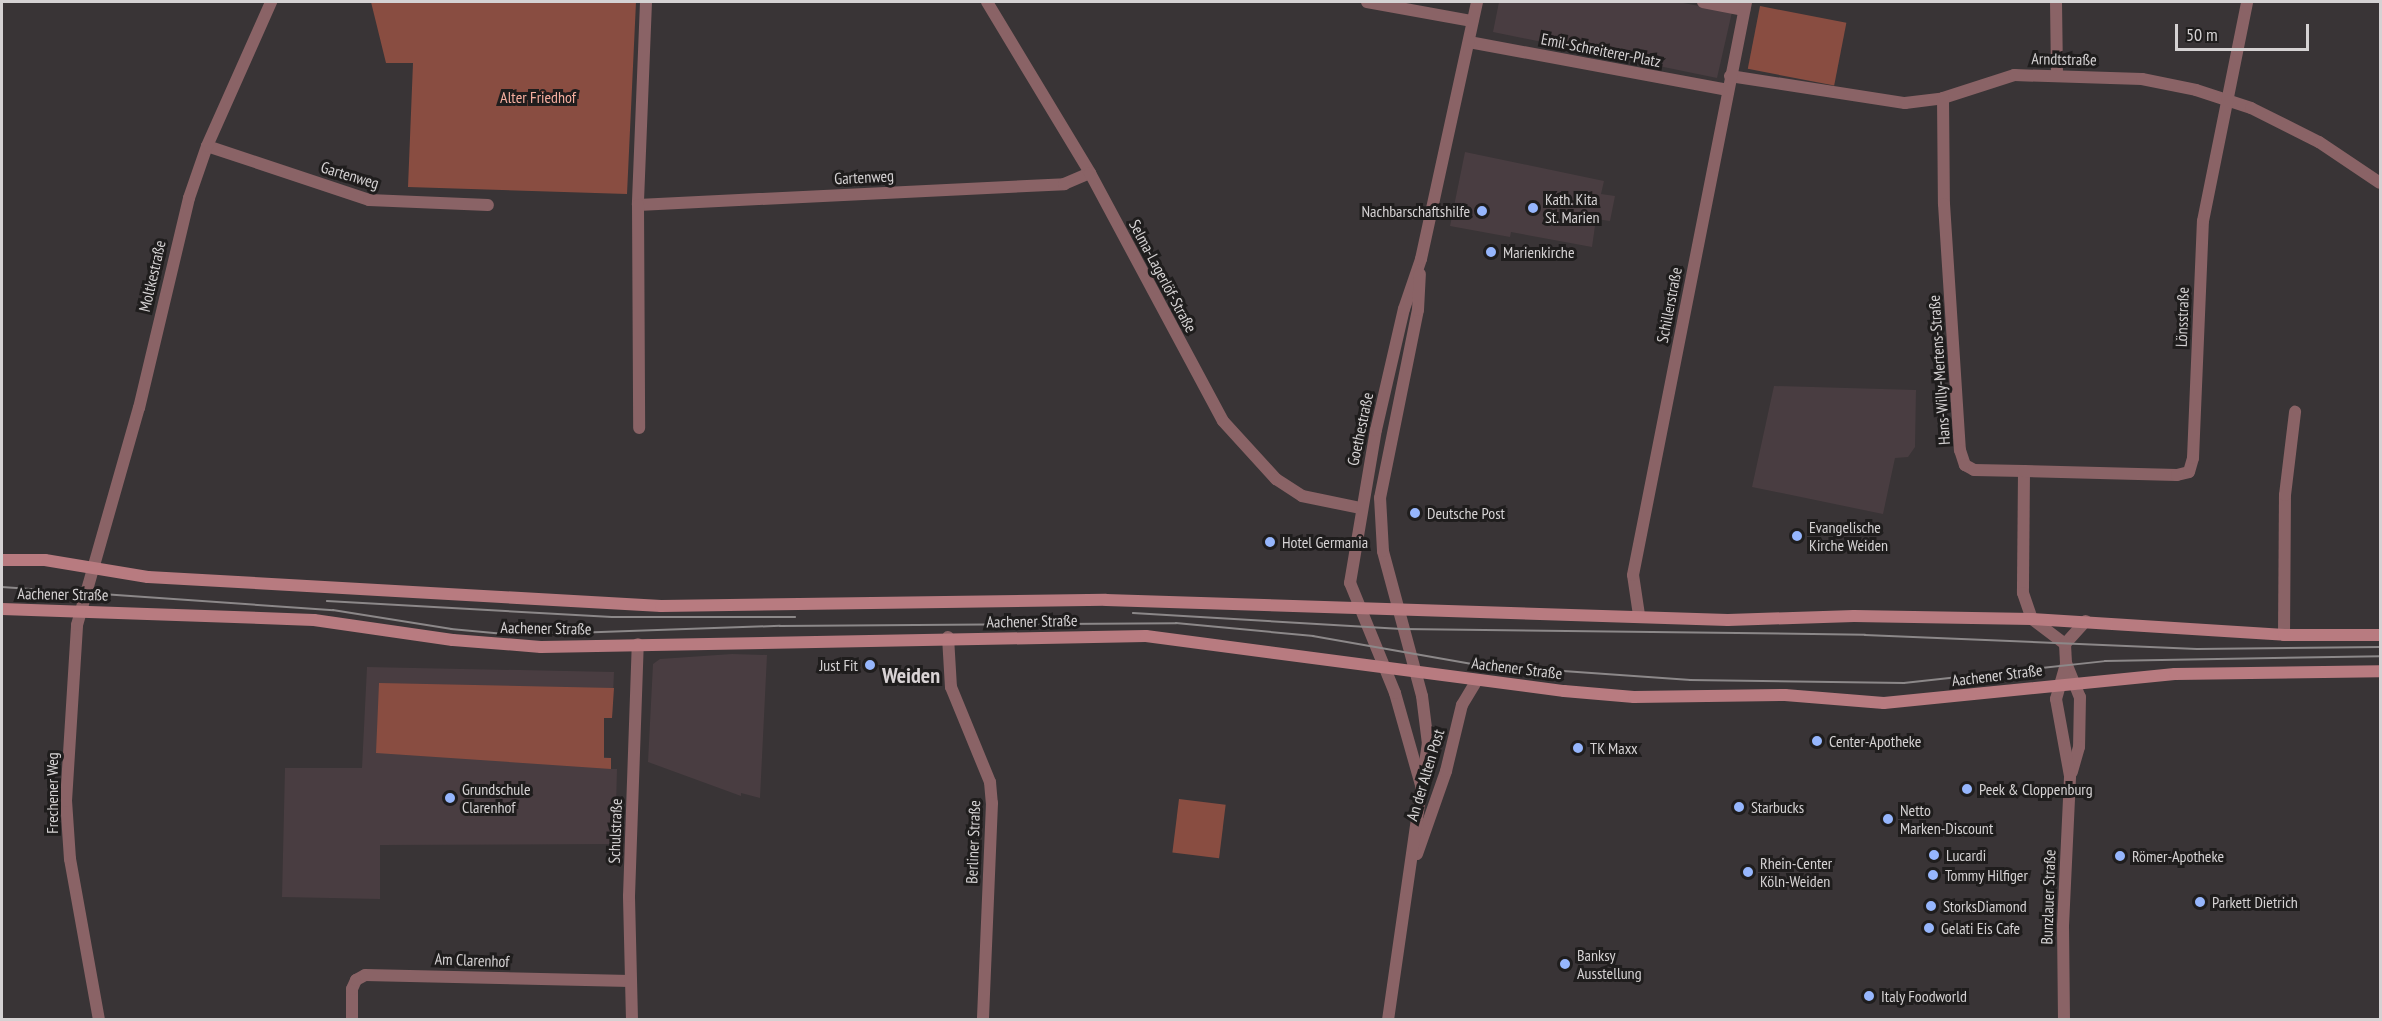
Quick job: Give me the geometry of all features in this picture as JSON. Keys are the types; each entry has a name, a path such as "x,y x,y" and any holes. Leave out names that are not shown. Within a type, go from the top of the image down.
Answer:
{"main road":[{"name":"Aachener Straße","path":"2,560 45,560 148,577 661,606 1022,599 1639,615 1728,620 1854,616 2032,619 2284,635 2380,635"},
{"name":"Aachener Straße","path":"2,609 314,620 506,645 948,637 1170,637 1385,668 1620,696 1776,695 1884,703 2175,674 2380,671"}],"street":[{"name":"Moltkestraße","path":"93,567 139,408 174,253 207,146 271,2"},
{"path":"639,428 639,205 646,2"},
{"name":"Selma-Lagerlöf-Straße","path":"987,2 1090,173 1223,421 1241,444 1276,479 1302,496 1360,508"},
{"path":"1367,2 1473,21"},
{"name":"Goethestraße","path":"1361,607 1350,584 1360,508 1404,309 1421,259 1477,2"},
{"path":"1703,2 1745,6"},
{"path":"2056,2 2057,76"},
{"name":"Lönsstraße","path":"2024,471 2177,475 2189,471 2193,458 2203,221 2247,2"},
{"name":"Schillerstraße","path":"1639,615 1633,575 1745,6"},
{"name":"Emil-Schreiterer-Platz","path":"1468,42 1727,90"},
{"name":"Arndtstraße","path":"1730,76 1882,102 1943,98 2014,75 2142,80 2226,99 2319,142 2380,183"},
{"name":"Hans-Willy-Mertens-Straße","path":"1943,98 1944,204 1960,450 1965,465 1974,470 2024,471"},
{"name":"Gartenweg","path":"207,146 369,200 488,205"},
{"name":"Gartenweg","path":"639,205 1064,184 1090,173"},
{"name":"Goethestraße","path":"1415,671 1396,609 1383,551 1380,498 1418,310 1421,259"},
{"path":"2284,635 2285,495 2295,412"},
{"path":"2024,471 2023,593 2032,619 2065,644 2086,621"},
{"name":"Frechener Weg","path":"93,567 81,610 66,801 70,859 99,1020"},
{"name":"An der Alten Post","path":"1361,607 1385,668 1421,785"},
{"name":"Berliner Straße","path":"948,637 951,687 991,793 983,1020"},
{"name":"Schulstraße","path":"632,1020 630,981 638,644"},
{"name":"Aachener Straße","path":"2059,684 2066,663 2065,644"},
{"name":"Aachener Straße","path":"2066,663 2077,682"},
{"name":"An der Alten Post","path":"1388,1020 1428,730 1415,671"},
{"name":"An der Alten Post","path":"1408,880 1446,771 1462,705 1477,680"},
{"name":"Bunzlauer Straße","path":"2070,776 2079,747 2077,682"},
{"name":"Bunzlauer Straße","path":"2059,684 2056,699 2070,776 2062,926 2064,1020"},
{"name":"Am Clarenhof","path":"352,1020 352,990 356,980 365,975 630,981"}],"shaded area":[{"path":"1499,2 1678,2 1732,12 1717,78 1493,32"},
{"name":"Kath. Kita St. Marien","path":"1465,152 1604,181 1601,194 1615,196 1610,221 1596,219 1592,247 1511,232 1510,237 1450,226"},
{"path":"1774,386 1916,390 1915,447 1908,457 1895,458 1883,514 1752,487"},
{"path":"732,654 767,655 760,798 741,793 741,796 648,762 653,664 660,659"},
{"name":"Grundschule Clarenhof","path":"367,667 614,672 612,718 604,718 603,757 611,758 611,769 617,769 615,844 380,845 380,899 282,897 285,768 362,768"}],"green space":[{"name":"Alter Friedhof","path":"371,2 636,2 627,194 408,187 413,63 386,63"},
{"path":"1760,6 1846,23 1834,86 1748,69"},
{"path":"379,683 614,688 612,718 604,718 604,758 611,758 611,769 376,753"},
{"path":"1179,799 1226,805 1219,858 1172,853"}],"tram line":[{"path":"2,587 333,610 451,629 516,635 780,626 1176,623 1313,636 1477,665 1690,680 1904,683 2105,661 2380,656"},
{"path":"327,601 612,617 795,617"},
{"path":"1133,613 1402,629 1865,635 2197,649 2380,647"}],"place":[{"name":"Kath. Kita St. Marien","path":"1533,208"},
{"name":"Nachbarschaftshilfe","path":"1482,211"},
{"name":"Marienkirche","path":"1491,252"},
{"name":"Deutsche Post","path":"1415,513"},
{"name":"Evangelische Kirche Weiden","path":"1797,536"},
{"name":"Hotel Germania","path":"1270,542"},
{"name":"Just Fit","path":"870,665"},
{"name":"Center-Apotheke","path":"1817,741"},
{"name":"TK Maxx","path":"1578,748"},
{"name":"Peek & Cloppenburg","path":"1967,789"},
{"name":"Grundschule Clarenhof","path":"450,798"},
{"name":"Starbucks","path":"1739,807"},
{"name":"Netto Marken-Discount","path":"1888,819"},
{"name":"Lucardi","path":"1934,855"},
{"name":"Römer-Apotheke","path":"2120,856"},
{"name":"Rhein-Center Köln-Weiden","path":"1748,872"},
{"name":"Tommy Hilfiger","path":"1933,875"},
{"name":"Parkett Dietrich","path":"2200,902"},
{"name":"StorksDiamond","path":"1931,906"},
{"name":"Gelati Eis Cafe","path":"1929,928"},
{"name":"Banksy Ausstellung","path":"1565,964"},
{"name":"Italy Foodworld","path":"1869,996"}],"district":[{"name":"Weiden","path":"911,676"}]}
